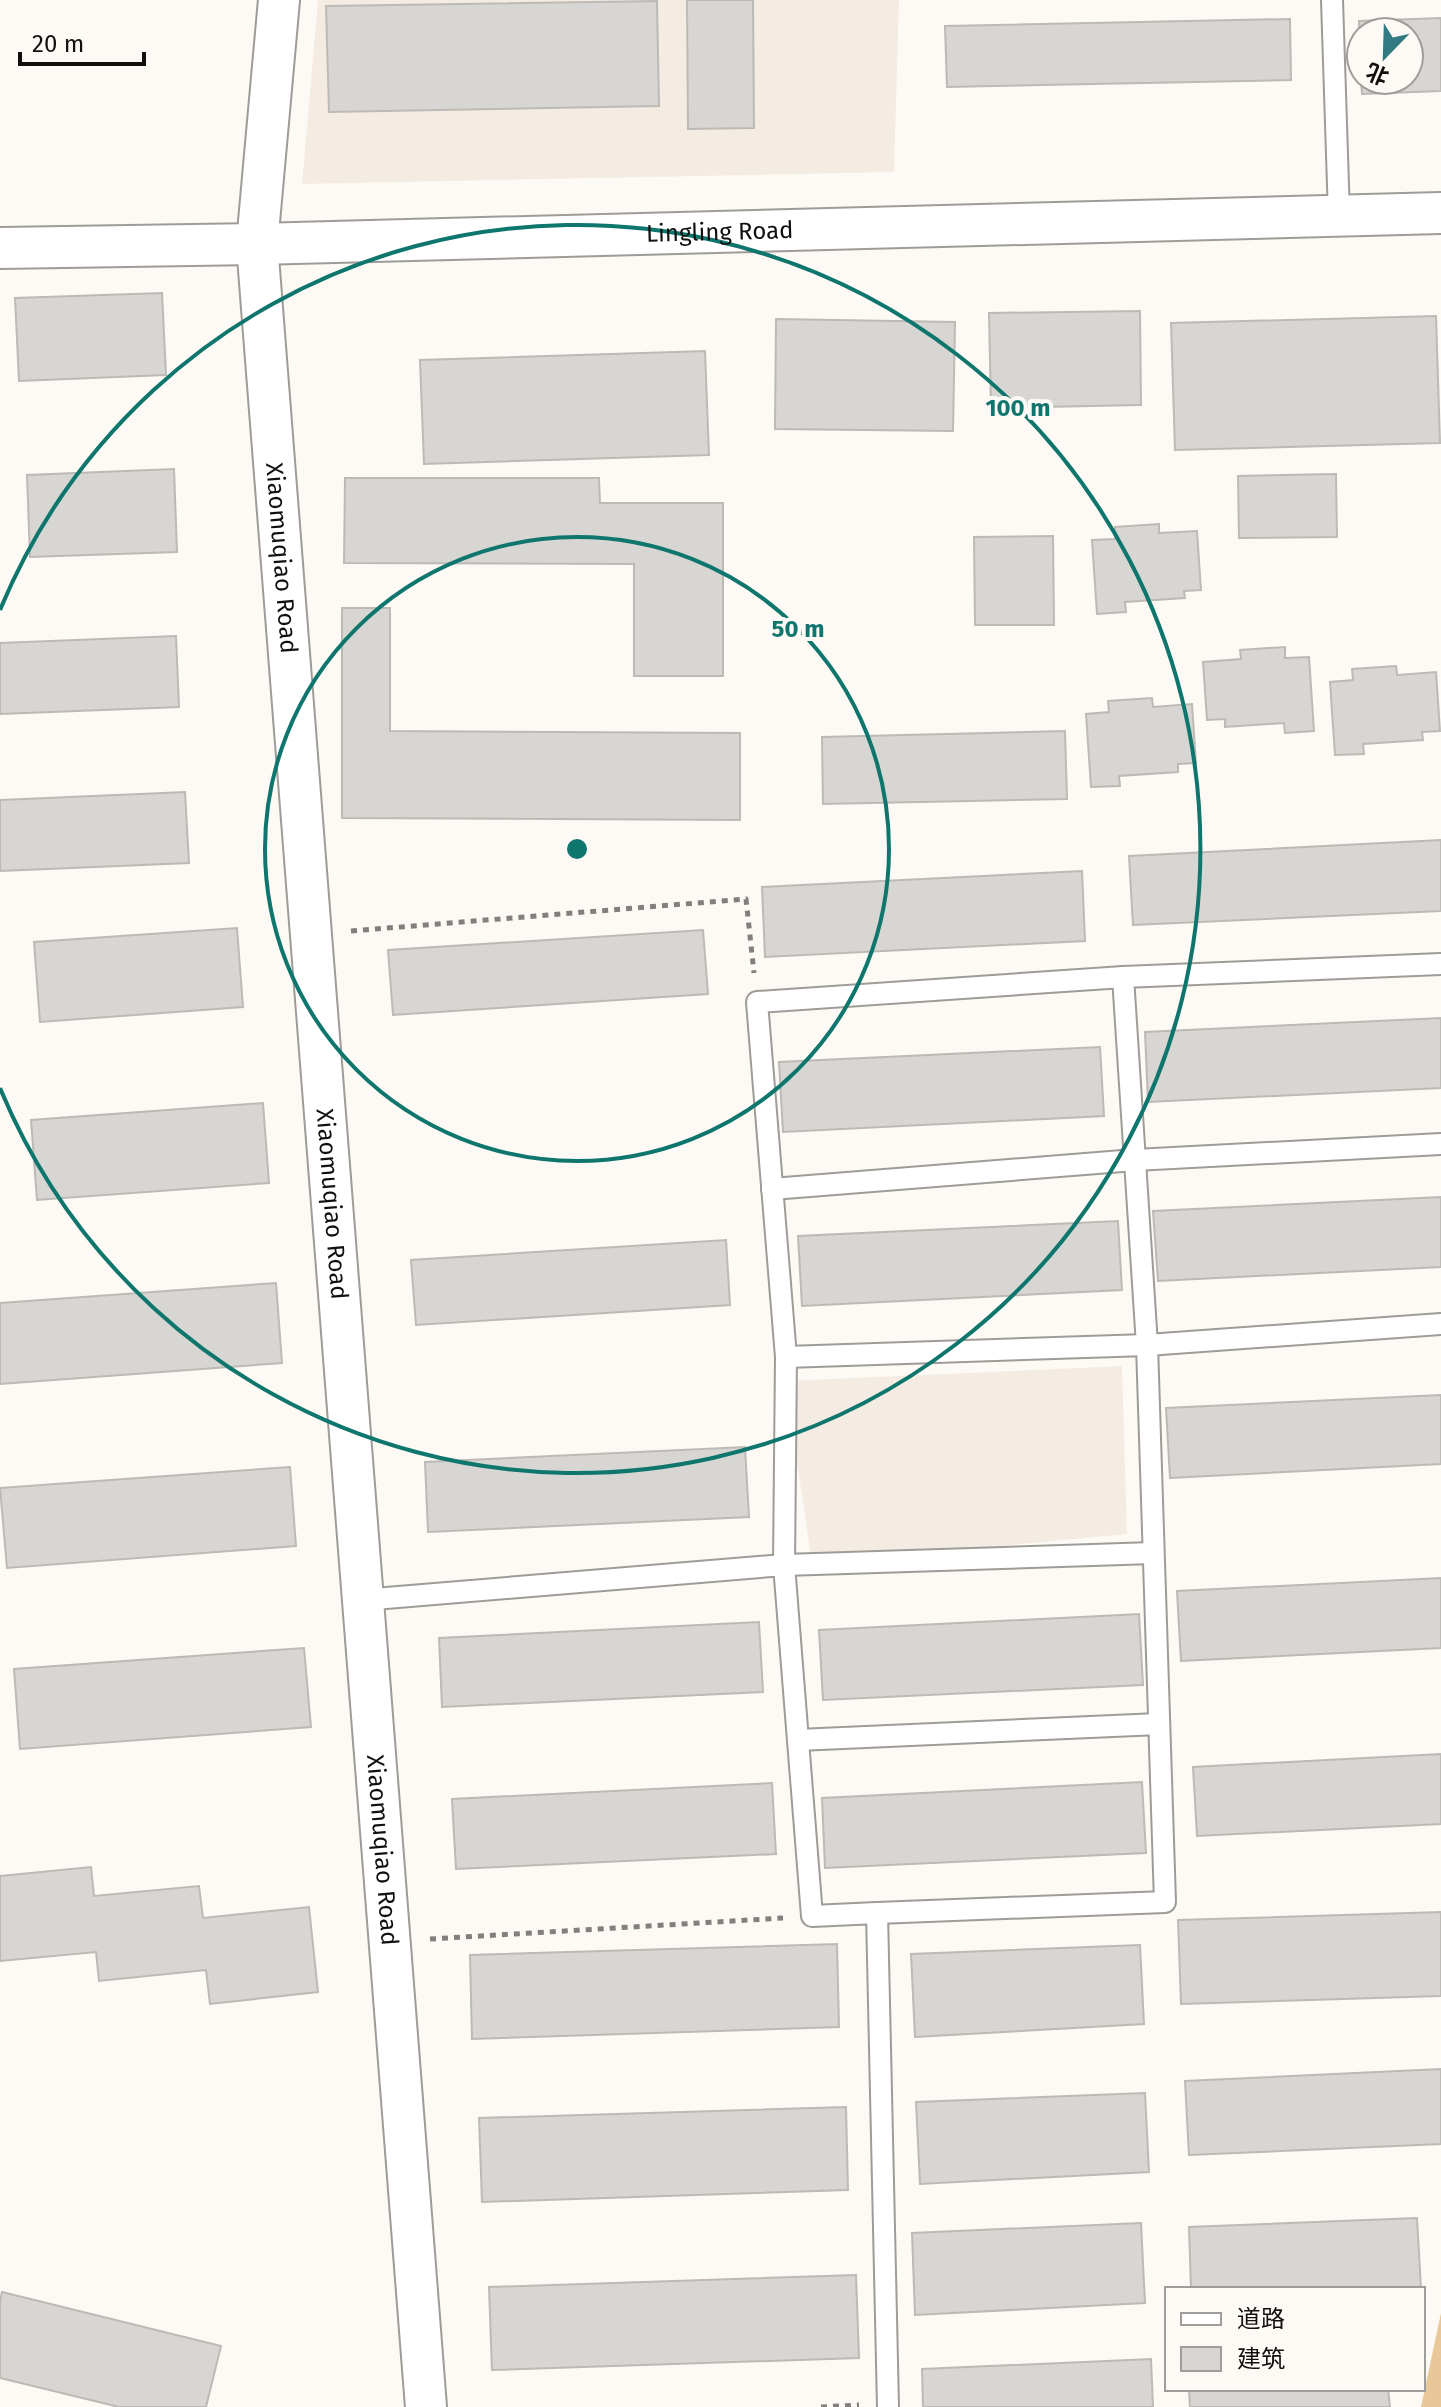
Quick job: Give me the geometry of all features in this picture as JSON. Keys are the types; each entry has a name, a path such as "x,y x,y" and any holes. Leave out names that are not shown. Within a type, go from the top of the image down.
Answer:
{"street":[{"name":"Xiaomuqiao Road","path":"279,0 257,244 426,2407"},
{"name":"Lingling Road","path":"0,248 1441,213"}],"lane":[{"path":"1332,0 1339,216"},
{"path":"1123,977 1147,1345 1165,1902 812,1916 784,1565 786,1357 757,1002 1123,977 1441,964"},
{"path":"772,1189 1135,1160 1441,1144"},
{"path":"786,1357 1147,1345 1441,1324"},
{"path":"362,1600 784,1565 1153,1553"},
{"path":"798,1740 1159,1724"},
{"path":"877,1913 888,2407"}],"path":[{"path":"310,934 746,899 757,1002"},
{"path":"389,1941 812,1916"}],"shaded area":[{"path":"318,0 899,0 894,172 302,184"},
{"path":"1122,1366 1127,1534 812,1564 785,1381"},
{"path":"1441,2313 1441,2407 1421,2407"}],"building":[{"path":"687,0 753,0 754,128 688,129"},
{"path":"657,1 659,106 329,112 326,6"},
{"path":"1441,18 1441,91 1425,92 1425,19"},
{"path":"1290,19 1291,80 947,87 945,26"},
{"path":"162,293 166,375 19,381 15,298"},
{"path":"1140,311 1141,405 991,408 989,313"},
{"path":"1436,316 1440,443 1175,450 1171,323"},
{"path":"776,319 955,322 953,431 775,429"},
{"path":"705,351 709,455 424,464 420,360"},
{"path":"174,469 177,552 30,557 27,475"},
{"path":"1336,474 1337,537 1239,538 1238,476"},
{"path":"345,478 599,478 600,503 723,503 723,676 634,676 634,564 344,563"},
{"path":"1159,524 1159,533 1197,531 1201,590 1184,591 1185,598 1125,602 1126,612 1097,614 1092,540 1115,539 1115,527"},
{"path":"1053,536 1054,625 975,625 974,537"},
{"path":"342,608 390,608 390,731 740,733 740,820 342,818"},
{"path":"176,636 179,707 0,714 0,643"},
{"path":"1285,647 1285,658 1309,657 1314,731 1285,733 1284,723 1225,727 1225,719 1207,720 1203,662 1241,659 1240,650"},
{"path":"1396,666 1397,675 1436,672 1440,731 1422,732 1423,740 1363,744 1364,754 1335,755 1330,682 1353,680 1352,669"},
{"path":"1152,698 1153,707 1192,704 1196,763 1178,764 1178,772 1119,776 1120,786 1091,787 1086,714 1109,712 1108,701"},
{"path":"1065,731 1067,799 823,804 822,737"},
{"path":"185,792 189,863 0,871 0,800"},
{"path":"1441,840 1441,911 1133,925 1129,856"},
{"path":"1082,871 1085,941 765,957 762,887"},
{"path":"237,928 243,1007 40,1022 34,942"},
{"path":"703,930 708,994 393,1015 388,950"},
{"path":"1441,1018 1441,1088 1148,1102 1145,1032"},
{"path":"1100,1047 1104,1116 783,1132 779,1062"},
{"path":"263,1103 269,1183 37,1200 31,1120"},
{"path":"1441,1197 1441,1267 1158,1281 1153,1211"},
{"path":"1118,1221 1122,1290 802,1306 798,1236"},
{"path":"726,1240 730,1305 416,1325 411,1260"},
{"path":"276,1283 282,1363 0,1384 0,1303"},
{"path":"1441,1395 1441,1464 1170,1478 1166,1408"},
{"path":"745,1447 749,1517 428,1532 425,1462"},
{"path":"290,1467 296,1546 7,1568 0,1488"},
{"path":"1441,1578 1441,1648 1181,1661 1177,1591"},
{"path":"1139,1614 1143,1685 823,1700 819,1630"},
{"path":"759,1622 763,1692 442,1707 439,1638"},
{"path":"304,1648 311,1727 20,1749 14,1669"},
{"path":"1441,1754 1441,1824 1197,1836 1193,1767"},
{"path":"1142,1782 1146,1853 825,1868 822,1798"},
{"path":"772,1783 776,1854 456,1869 452,1799"},
{"path":"91,1867 94,1896 199,1886 203,1918 309,1907 318,1992 210,2004 206,1970 99,1981 96,1952 0,1961 0,1876"},
{"path":"1441,1912 1441,1996 1181,2004 1178,1920"},
{"path":"837,1944 839,2027 472,2039 470,1955"},
{"path":"1140,1945 1144,2024 915,2037 911,1954"},
{"path":"1441,2069 1441,2144 1189,2155 1185,2081"},
{"path":"1145,2093 1149,2172 920,2184 916,2102"},
{"path":"846,2107 848,2190 482,2202 479,2118"},
{"path":"1417,2218 1421,2287 1191,2287 1189,2227"},
{"path":"1141,2223 1145,2303 915,2315 912,2233"},
{"path":"856,2275 859,2358 492,2370 489,2287"},
{"path":"2,2292 221,2346 206,2407 119,2407 0,2378"},
{"path":"1151,2359 1153,2407 923,2407 922,2369"},
{"path":"1189,2391 1388,2391 1390,2407 1190,2407"}]}
